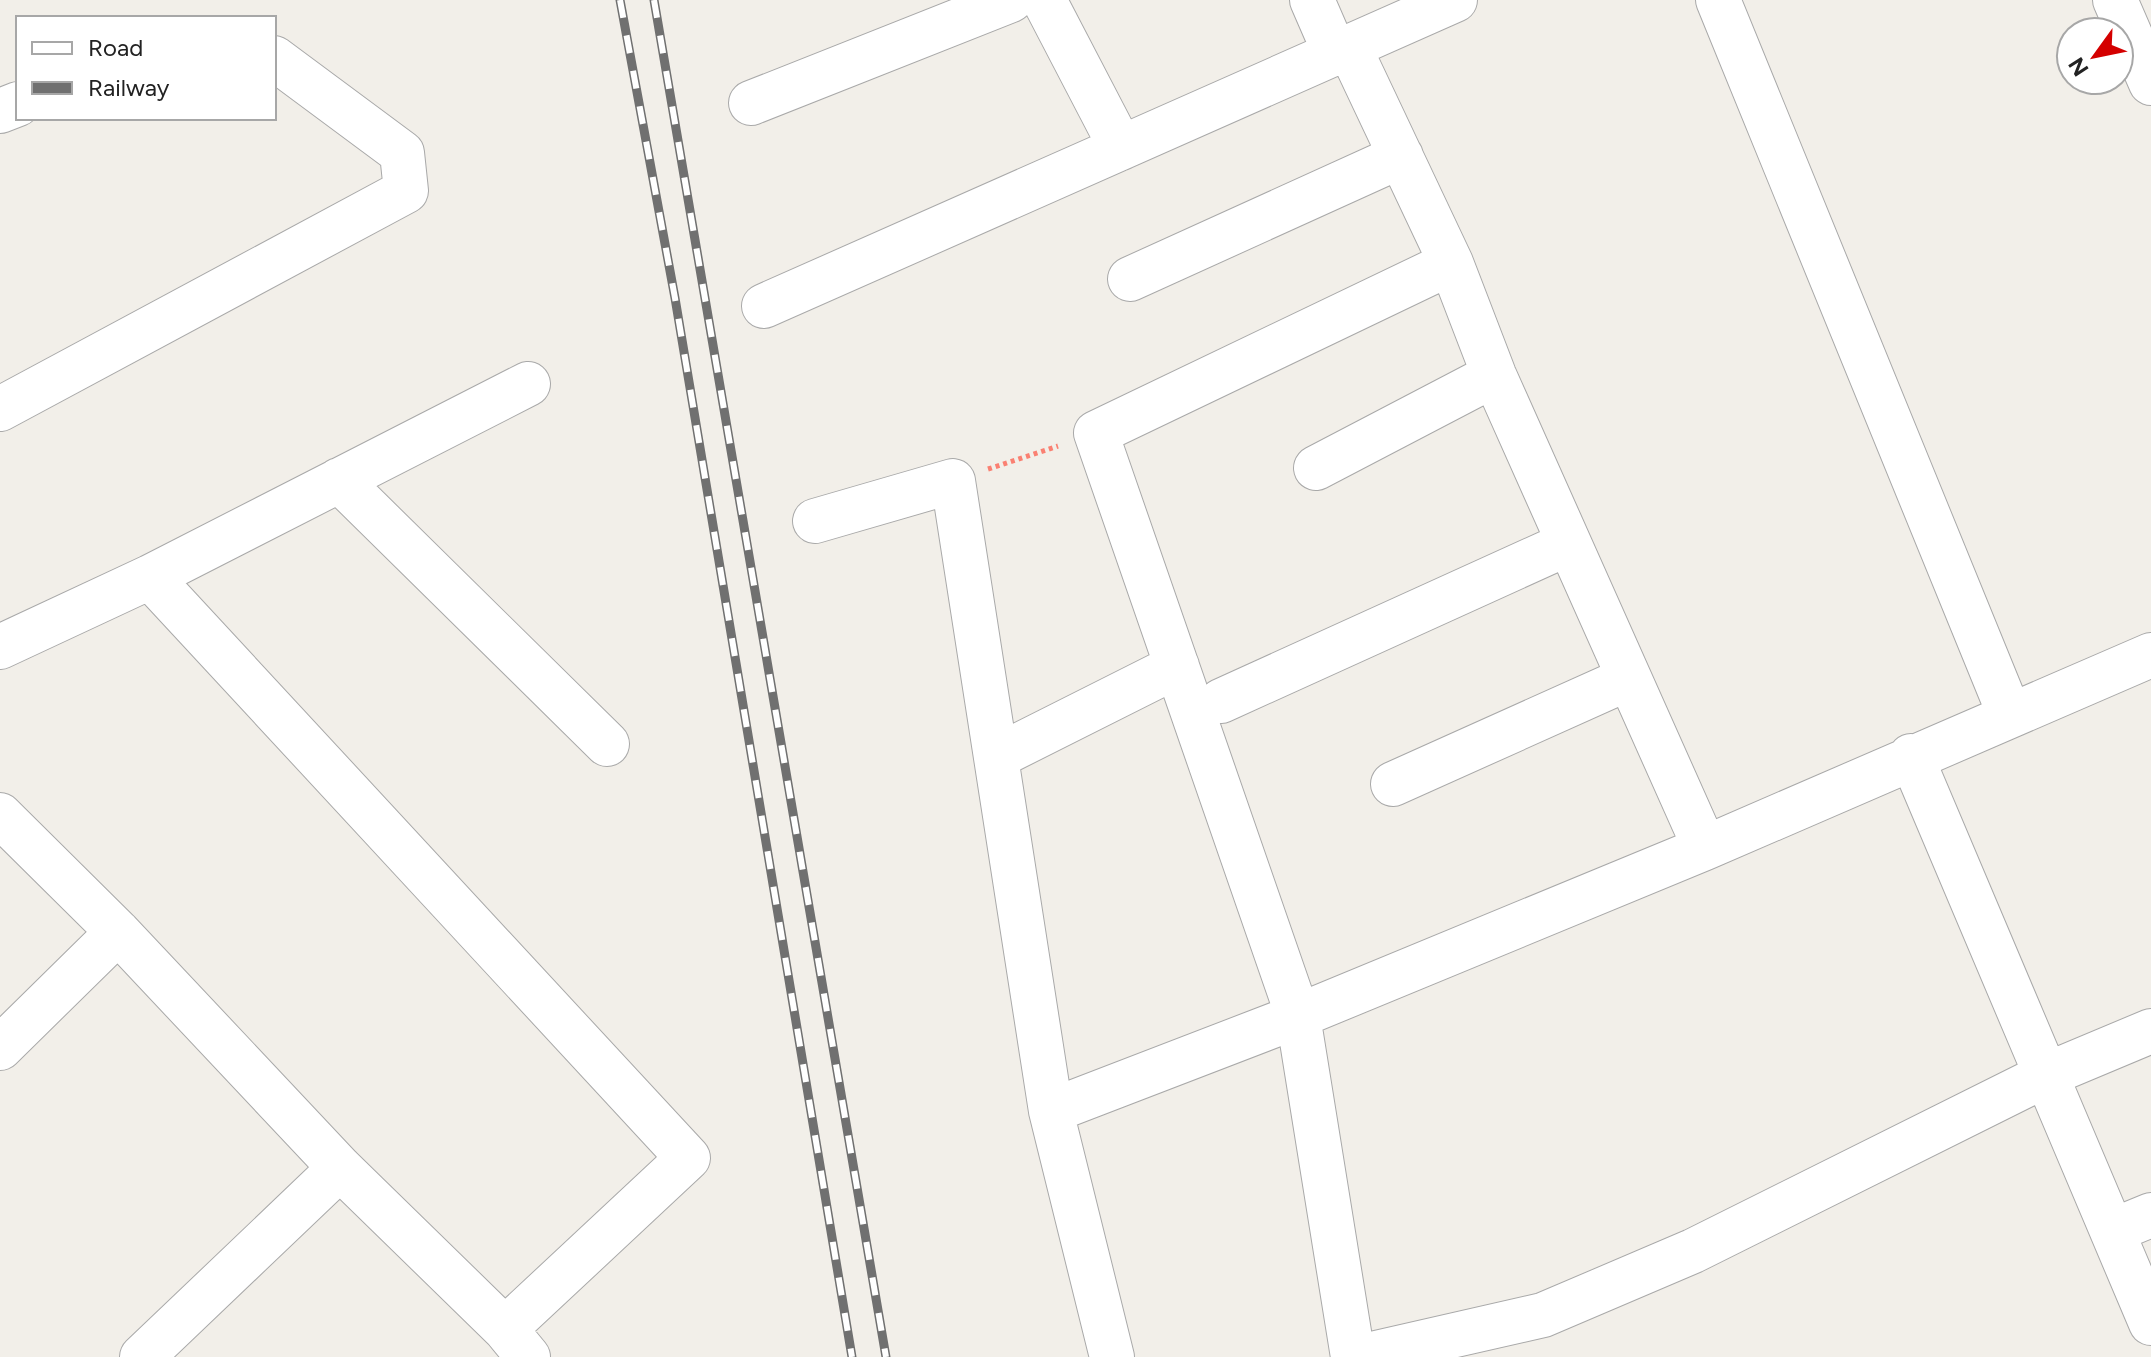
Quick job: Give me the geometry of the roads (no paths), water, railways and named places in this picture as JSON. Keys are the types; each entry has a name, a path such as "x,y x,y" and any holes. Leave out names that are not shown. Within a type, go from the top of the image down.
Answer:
{"street":[{"path":"751,103 1011,0"},
{"path":"1044,0 1121,148"},
{"path":"1312,0 1401,156 1451,263 1494,375 1705,848"},
{"path":"764,306 1455,0"},
{"path":"1718,0 2009,713"},
{"path":"2120,1 2151,83"},
{"path":"0,409 406,191 402,153 276,59"},
{"path":"1130,279 1401,156"},
{"path":"1451,263 1096,433 1298,1016 1356,1357 1543,1315 1693,1251 2046,1075 2151,1031"},
{"path":"1316,468 1494,375"},
{"path":"0,647 150,577 528,384"},
{"path":"339,480 607,744"},
{"path":"815,521 953,481 1051,1111 1112,1357"},
{"path":"1221,701 1569,543"},
{"path":"0,815 118,932 340,1168 516,1343 688,1158 150,577"},
{"path":"1051,1111 1298,1016 1705,848 2009,713 2151,655"},
{"path":"996,757 1177,666"},
{"path":"1393,784 1629,678"},
{"path":"1911,756 2046,1075 2132,1223 2151,1323"},
{"path":"0,1048 118,932"},
{"path":"142,1357 340,1168"}],"railway":[{"path":"620,0 675,298 852,1357"},
{"path":"654,0 886,1357"}]}
